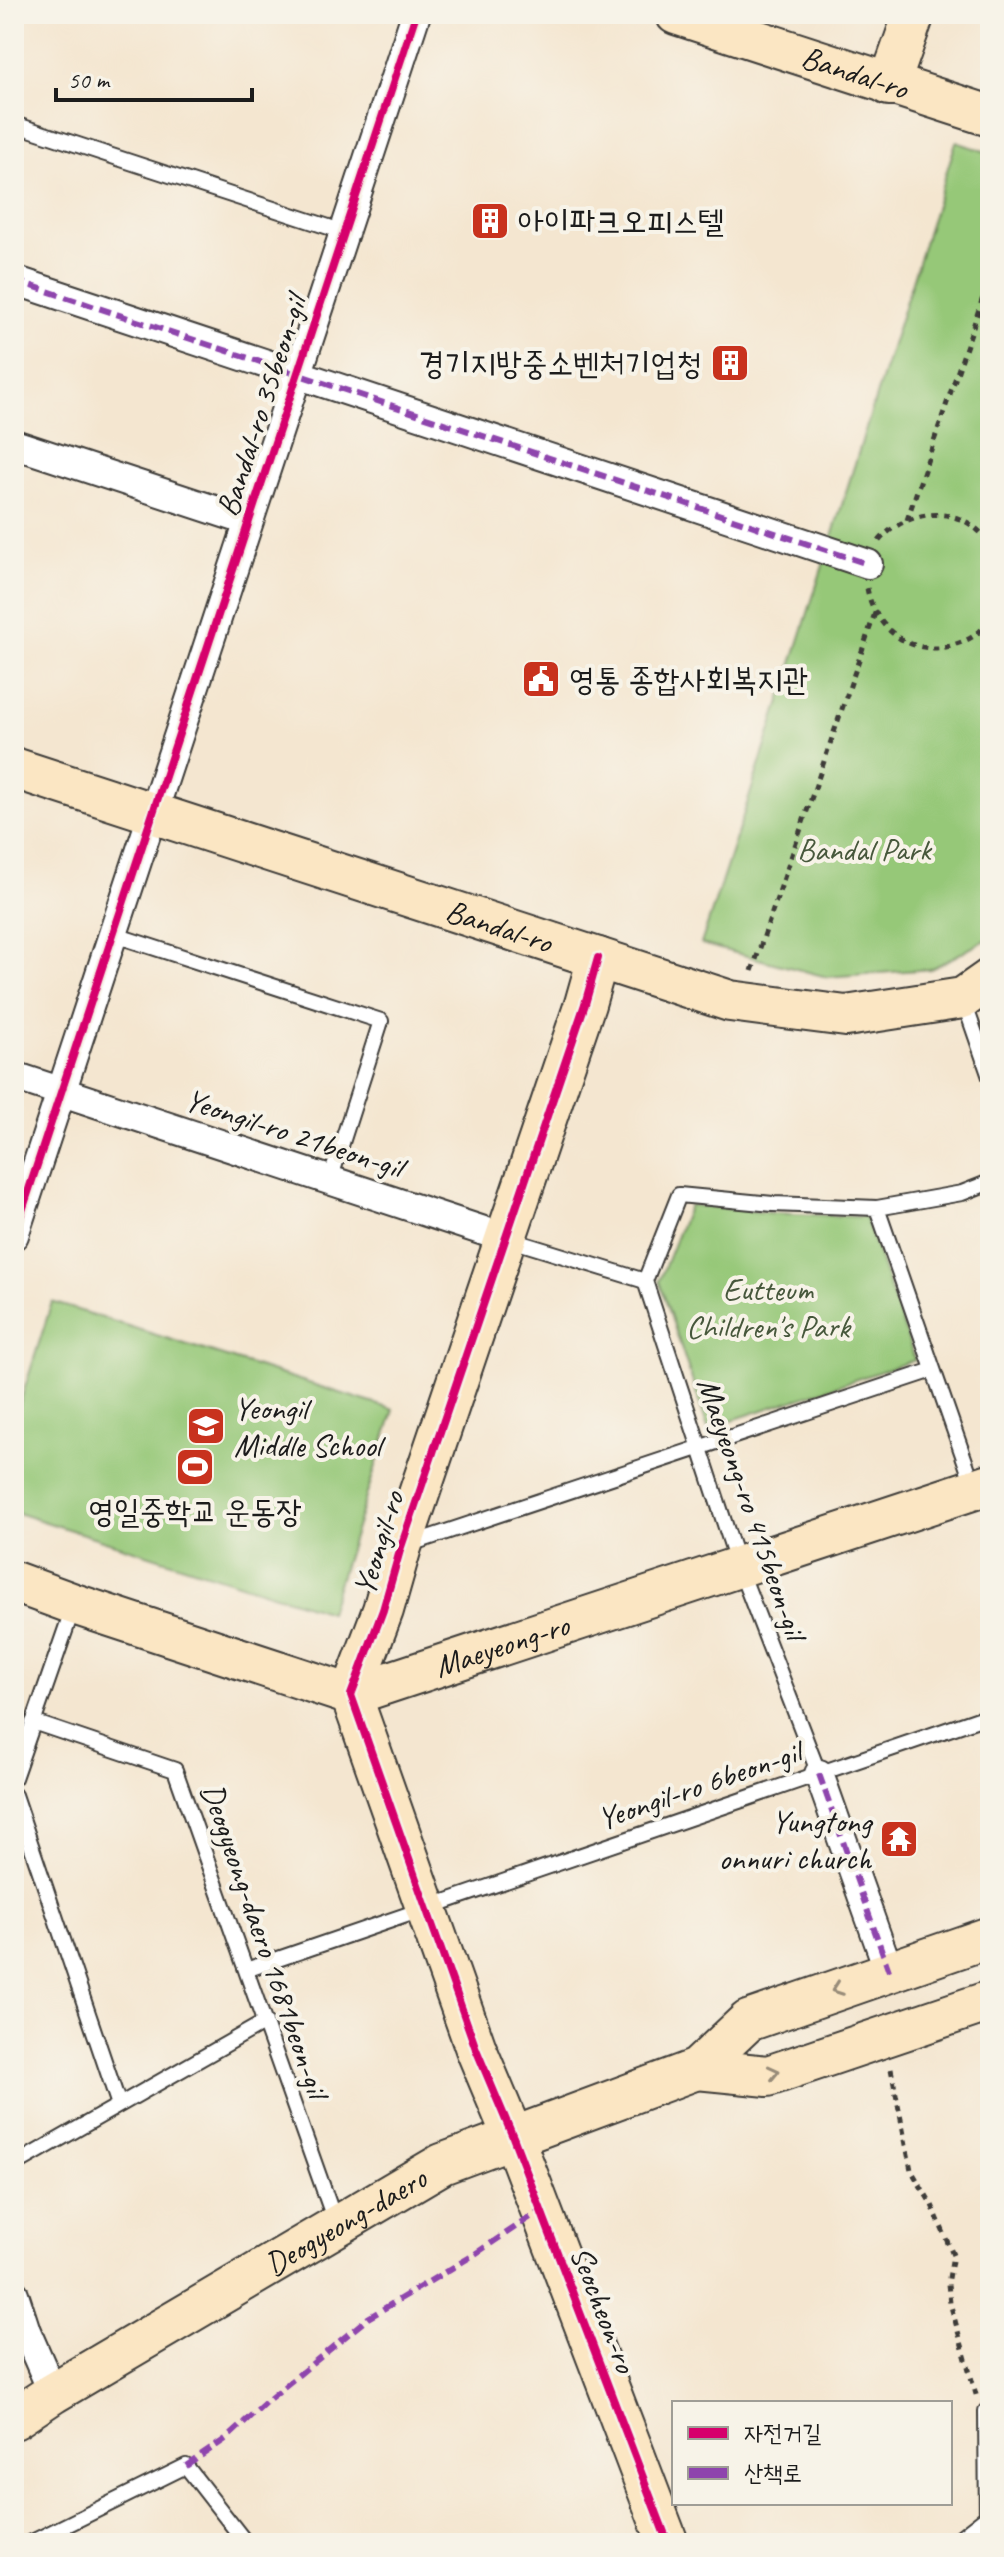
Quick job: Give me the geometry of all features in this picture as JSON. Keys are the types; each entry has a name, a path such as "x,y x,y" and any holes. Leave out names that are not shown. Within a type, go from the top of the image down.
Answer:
{"street":[{"name":"Bandal-ro 35beon-gil","path":"14,1235 416,14"},
{"name":"Bandal-ro","path":"676,14 990,116"},
{"path":"889,85 914,14"},
{"path":"14,280 868,564"},
{"path":"14,444 248,521"},
{"name":"Bandal-ro","path":"14,768 730,1001 846,1016 976,989"},
{"name":"Yeongil-ro","path":"351,1695 383,1610 401,1547 598,958"},
{"name":"Yeongil-ro 21beon-gil","path":"14,1076 505,1238"},
{"name":"Maeyeong-ro","path":"351,1695 982,1487"},
{"path":"14,1582 351,1695 476,2049 513,2137"},
{"path":"819,1774 889,1971"},
{"name":"Deogyeong-daero","path":"14,2419 442,2164 697,2069 748,2021 990,1937"},
{"name":"Deogyeong-daero","path":"697,2069 768,2076 990,2001"},
{"name":"Seocheon-ro","path":"513,2137 668,2543"},
{"path":"14,2294 53,2393"},
{"path":"964,2543 989,2524"}],"lane":[{"path":"14,124 344,232"},
{"path":"112,934 381,1021 330,1180"},
{"path":"976,989 990,1077"},
{"path":"505,1238 645,1281 679,1195 773,1204 877,1208 962,1193 990,1182"},
{"path":"877,1208 933,1370 982,1487"},
{"name":"Maeyeong-ro 415beon-gil","path":"645,1281 739,1567 819,1774"},
{"path":"401,1547 933,1370"},
{"path":"14,1778 74,1604"},
{"name":"Yeongil-ro 6beon-gil","path":"246,1970 990,1715"},
{"name":"Deogyeong-daero 1681beon-gil","path":"33,1722 175,1770 336,2225"},
{"path":"14,1795 119,2105"},
{"path":"14,2165 265,2022"},
{"path":"989,2524 986,2411 990,2410"},
{"path":"30,2543 186,2466 246,2543"}],"path":[{"path":"907,520 990,277"},
{"path":"990,545 985,536 969,523 947,514 924,514 907,520 878,542 868,564 866,582 869,603 880,623 899,639 918,647 940,648 963,642 979,632 990,616"},
{"path":"751,971 875,613"},
{"path":"884,2036 911,2170 932,2205 953,2255 948,2284 950,2303 974,2393"}],"green space":[{"name":"Bandal Park","path":"956,142 990,153 990,938 931,969 827,977 701,944"},
{"name":"Eutteum Children's Park","path":"689,1205 865,1217 915,1360 708,1428 659,1281"},
{"name":"영일중학교 운동장","path":"52,1302 394,1410 329,1612 14,1512 14,1422"}],"marked path":[{"path":"14,280 868,564"},
{"path":"819,1774 889,1971"},
{"path":"186,2466 227,2438 368,2318 472,2256 541,2210"}],"cycle path":[{"path":"14,1235 416,14"},
{"path":"598,958 401,1547 383,1610 351,1695 476,2049 513,2137 668,2543"}],"place":[{"name":"아이파크오피스텔","path":"490,221"},
{"name":"경기지방중소벤처기업청","path":"730,363"},
{"name":"영통 종합사회복지관","path":"541,679"},
{"name":"Yeongil Middle School","path":"206,1426"},
{"name":"영일중학교 운동장","path":"195,1467"},
{"name":"Yungtong onnuri church","path":"899,1839"}]}
